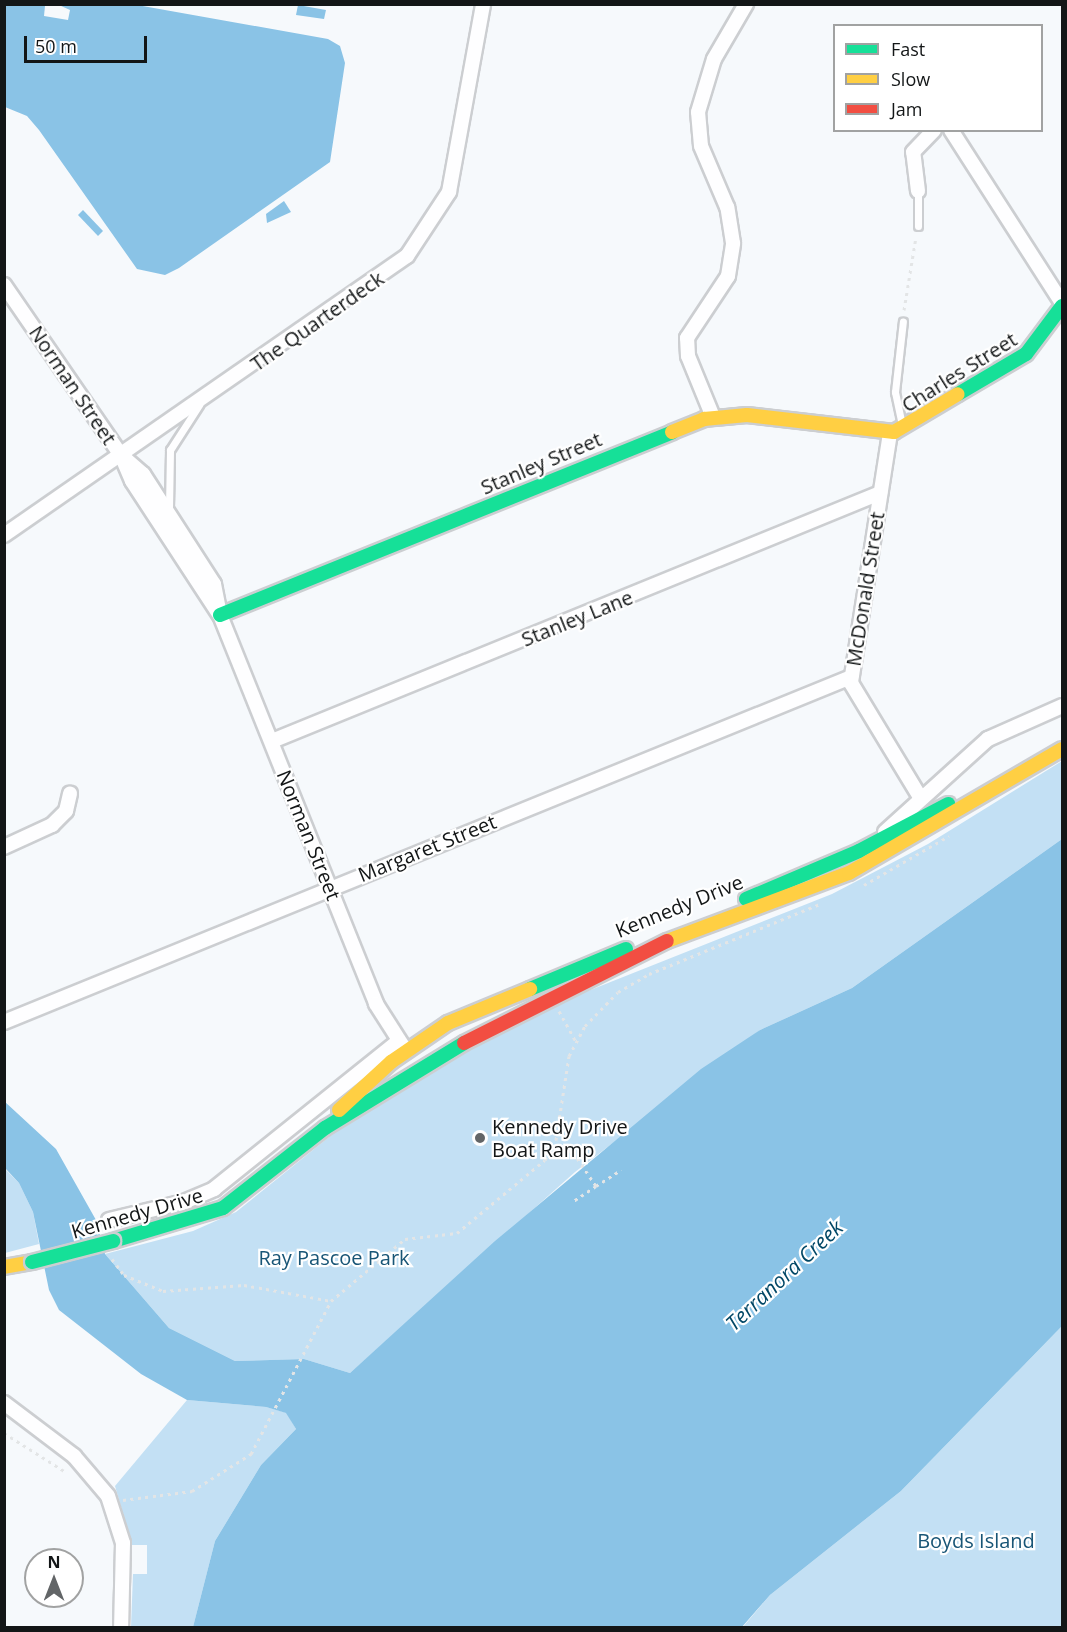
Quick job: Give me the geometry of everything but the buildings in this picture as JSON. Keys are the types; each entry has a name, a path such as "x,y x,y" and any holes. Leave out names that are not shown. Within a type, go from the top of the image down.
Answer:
{"street":[{"name":"The Quarterdeck","path":"4,535 379,279 428,231 458,160 483,4"},
{"path":"712,417 688,356 687,338 728,276 733,243 727,207 701,146 698,112 714,59 746,4"},
{"path":"918,191 913,152 932,132"},
{"path":"952,132 1062,304"},
{"name":"Norman Street","path":"4,285 121,455 132,481 220,615 376,1004 402,1046"},
{"name":"Charles Street","path":"896,431 1026,354 1062,304"},
{"name":"Stanley Street","path":"220,615 712,417 747,415 896,431"},
{"name":"McDonald Street","path":"896,431 880,493 851,676 854,695 920,797"},
{"name":"Norman Street","path":"121,455 143,474 214,584 220,615"},
{"name":"Stanley Lane","path":"272,741 880,493"},
{"name":"Margaret Street","path":"4,1022 851,676"},
{"path":"842,858 883,834 920,797 988,739 1062,706"},
{"name":"Kennedy Drive","path":"325,1128 402,1046 448,1023 842,858 1062,737"},
{"name":"Kennedy Drive","path":"4,1267 111,1248 223,1208 325,1128 524,1010 676,938 849,873 1062,749"},
{"path":"4,847 52,825 68,807 70,793"},
{"path":"109,1220 184,1202 214,1188 402,1046 416,1055 472,1025 524,1010"},
{"path":"5,1405 75,1456 108,1496 123,1543 121,1628"}],"lane":[{"path":"918,191 918,226"},
{"name":"McDonald Street","path":"896,431 895,397 903,321"},
{"path":"170,513 170,450 205,398"}],"path":[{"path":"903,321 918,226"},
{"path":"856,889 895,871 955,831"},
{"path":"123,1500 192,1491 251,1454 259,1443 331,1300 405,1239 463,1229 545,1160 553,1147 562,1080 577,1042 600,1008 649,974 834,898"},
{"path":"557,1007 577,1042"},
{"path":"553,1147 573,1152 596,1186"},
{"path":"574,1201 621,1170"},
{"path":"111,1248 124,1275 163,1291 244,1286 331,1300"},
{"path":"4,1433 72,1477"}],"green space":[{"name":"Ray Pascoe Park","path":"1062,761 1062,839 852,988 760,1030 575,1172 350,1373 304,1359 235,1361 169,1328 105,1254 193,1231 236,1212 370,1104 530,1014 832,894 928,844"},
{"path":"4,1168 19,1183 33,1212 39,1244 5,1253"},
{"name":"Boyds Island","path":"1062,1326 1062,1627 742,1628 770,1595 901,1491"},
{"path":"187,1400 266,1407 287,1413 296,1429 261,1465 215,1541 193,1627 131,1627 133,1574 147,1574 147,1545 132,1545 115,1486"}],"water":[{"path":"4,5 137,5 328,39 340,46 345,63 330,162 179,268 165,275 137,269 39,130 27,116 5,107"},
{"path":"298,5 326,10 324,19 296,15"},
{"path":"284,201 291,212 267,223 266,214"},
{"path":"83,210 103,231 98,236 78,215"},
{"name":"Terranora Creek","path":"1062,839 1062,1326 901,1491 770,1595 742,1627 193,1627 215,1541 261,1465 296,1429 286,1413 266,1407 187,1400 141,1374 59,1310 49,1290 33,1212 19,1183 5,1168 4,1101 56,1149 96,1220 105,1254 169,1328 235,1361 304,1359 350,1373 495,1241 701,1069 760,1030 852,988"}],"pier":[{"path":"59,5 70,10 68,20 44,16 45,6"}],"traffic: fast":[{"path":"958,394 1026,354 1062,306"},
{"path":"220,615 672,432"},
{"path":"746,899 859,851 948,804"},
{"path":"530,989 626,949"},
{"path":"113,1241 223,1208 325,1128 464,1043"},
{"path":"32,1262 113,1241"}],"traffic: slow":[{"path":"672,432 704,419 747,415 894,432 958,394"},
{"path":"667,941 849,873 1062,749"},
{"path":"339,1110 391,1062 448,1023 530,989"},
{"path":"4,1267 32,1262"}],"traffic: jam":[{"path":"464,1043 667,941"}],"place":[{"name":"Kennedy Drive Boat Ramp","path":"480,1138"}]}
